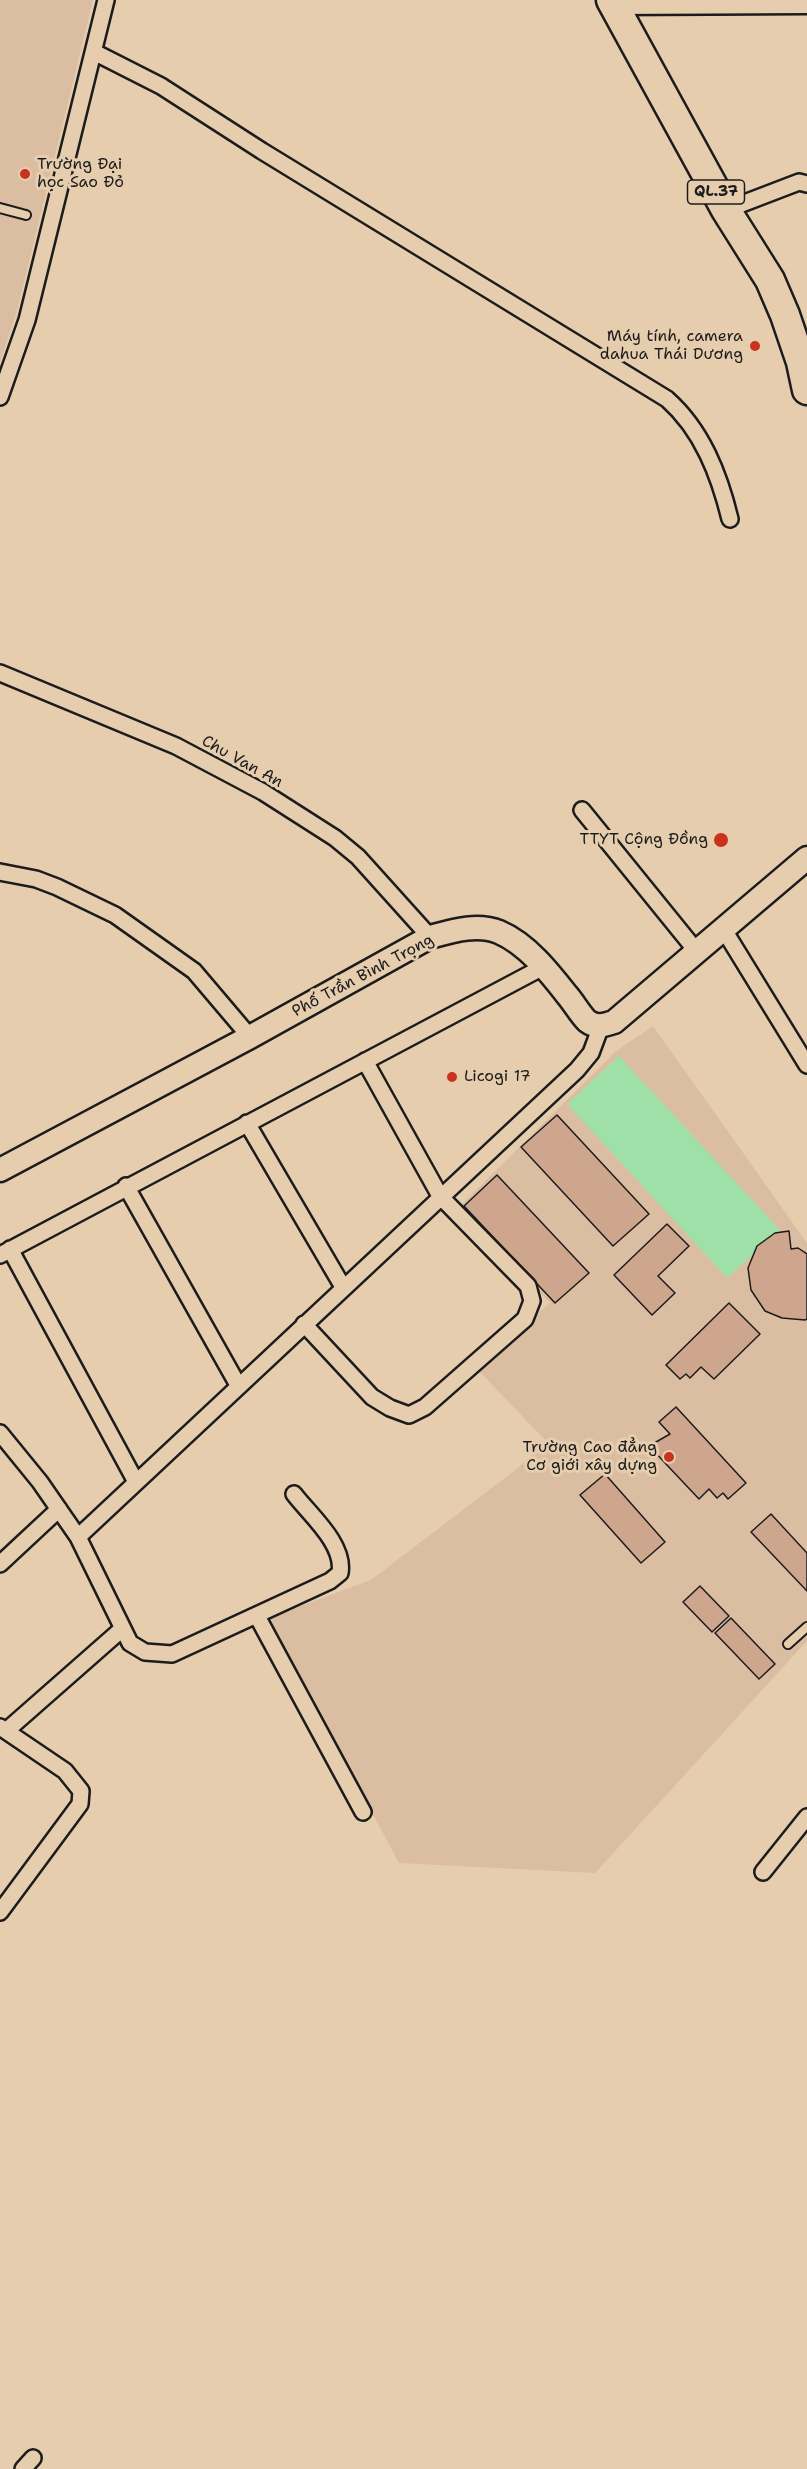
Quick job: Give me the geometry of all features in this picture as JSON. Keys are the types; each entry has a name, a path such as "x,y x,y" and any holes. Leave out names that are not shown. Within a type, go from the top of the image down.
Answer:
{"highway":[{"name":"QL.37","path":"612,2 726,210 770,280 805,371"}],"street":[{"path":"0,397 27,320 106,0"},
{"path":"612,2 807,2"},
{"path":"94,52 161,86 667,399 684,414 709,456 722,485 730,519"},
{"path":"726,210 800,182 807,183"},
{"name":"Chu Van An","path":"0,673 176,746 263,792 335,838 358,857 430,937"},
{"path":"582,810 698,953"},
{"path":"78,1537 577,1070 591,1053 601,1026 614,1022 698,953 807,858"},
{"path":"0,872 36,879 115,915 194,971 250,1037"},
{"name":"Phố Trần Bình Trọng","path":"0,1170 250,1037 430,937 458,929 478,928 498,932 519,945 543,967 588,1022 601,1026"},
{"path":"724,930 807,1065"},
{"path":"136,1482 5,1252 543,967"},
{"path":"304,1324 372,1397 390,1408 409,1415 425,1407 525,1319 532,1301 528,1286 440,1196 365,1061"},
{"path":"247,1123 343,1287"},
{"path":"126,1186 238,1385"},
{"path":"0,1433 78,1537 130,1643 145,1652 172,1654 330,1581 340,1573 342,1562 332,1542 294,1494"},
{"path":"0,1564 58,1509"},
{"path":"257,1616 363,1812"},
{"path":"0,1912 80,1804 81,1791 65,1771 3,1729 122,1629"},
{"path":"763,1872 807,1817"}],"lane":[{"path":"0,208 26,215"},
{"path":"788,1644 807,1627"}],"shaded area":[{"name":"Trường Đại học Sao Đỏ","path":"0,0 93,0 17,311 0,362"},
{"name":"Trường Cao đẳng Cơ giới xây dựng","path":"653,1026 807,1243 807,1641 595,1873 399,1863 268,1618 371,1580 514,1471 547,1442 475,1367 550,1303 460,1206 615,1052"}],"green space":[{"path":"619,1056 780,1230 727,1278 567,1104"}],"building":[{"path":"557,1115 649,1214 613,1246 521,1147"},
{"path":"497,1175 589,1273 555,1303 464,1206"},
{"path":"667,1224 689,1246 658,1276 675,1293 652,1315 614,1275"},
{"path":"789,1231 791,1249 798,1248 807,1254 807,1319 805,1320 782,1318 765,1311 751,1290 748,1268 757,1246 775,1233"},
{"path":"729,1303 760,1334 714,1379 701,1367 690,1378 686,1374 680,1379 666,1365"},
{"path":"676,1407 746,1483 728,1499 723,1493 717,1498 709,1489 699,1499 649,1446 670,1434 659,1422"},
{"path":"605,1474 665,1542 641,1563 580,1495"},
{"path":"771,1514 807,1553 807,1591 751,1532"},
{"path":"700,1586 729,1616 712,1632 683,1602"},
{"path":"731,1618 775,1664 759,1679 715,1633"}],"place":[{"name":"Trường Đại học Sao Đỏ","path":"25,174"},
{"name":"Máy tính, camera dahua Thái Dương","path":"755,346"},
{"name":"TTYT Cộng Đồng","path":"721,840"},
{"name":"Licogi 17","path":"452,1077"},
{"name":"Trường Cao đẳng Cơ giới xây dựng","path":"669,1457"}]}
